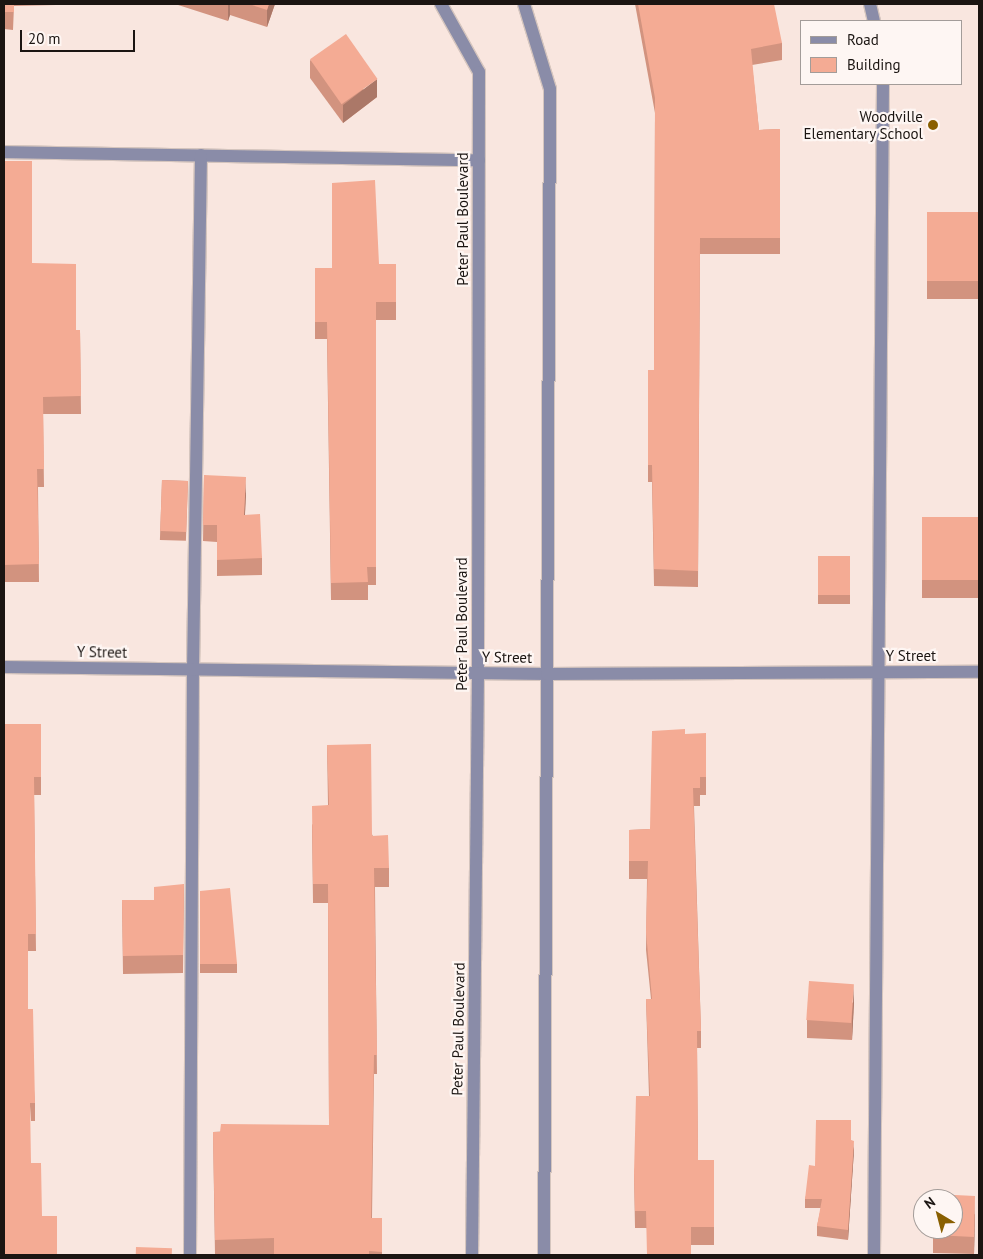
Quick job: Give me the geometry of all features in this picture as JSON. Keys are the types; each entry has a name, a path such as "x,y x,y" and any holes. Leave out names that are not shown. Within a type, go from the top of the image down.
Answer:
{"street":[{"name":"Peter Paul Boulevard","path":"441,4 479,72 478,673 472,1255"},
{"path":"524,4 550,89 544,1255"},
{"path":"870,4 874,20"},
{"path":"874,1255 883,85"},
{"path":"4,152 479,160"},
{"path":"190,1255 193,670 201,155"},
{"name":"Y Street","path":"4,667 548,674 979,672"}],"building":[{"path":"4,4 14,4 14,12 4,12"},
{"path":"249,4 269,4 267,10"},
{"path":"638,4 774,4 782,43 751,49 759,130 780,129 780,238 700,238 698,571 654,569 652,465 648,465 648,370 654,370 655,98"},
{"path":"346,34 378,79 342,104 310,59"},
{"path":"4,161 32,161 32,263 76,264 76,330 80,330 81,396 43,397 44,469 37,469 39,564 4,565"},
{"path":"375,180 379,264 396,264 396,302 376,302 376,567 367,567 368,582 331,583 327,322 315,322 315,268 332,268 332,183"},
{"path":"927,212 979,212 979,281 927,281"},
{"path":"204,475 246,477 244,515 260,514 262,558 217,560 217,525 203,525"},
{"path":"162,480 188,481 186,532 160,531"},
{"path":"922,517 979,517 979,580 922,580"},
{"path":"818,556 850,556 850,595 818,595"},
{"path":"4,724 41,724 41,777 34,777 36,934 28,934 28,1009 33,1009 35,1103 30,1103 31,1163 41,1163 42,1216 57,1216 57,1255 4,1255"},
{"path":"685,729 685,734 706,733 706,777 700,777 700,788 693,788 701,1031 697,1031 698,1160 714,1160 714,1227 691,1227 691,1255 647,1255 646,1211 635,1211 634,1173 636,1096 650,1096 646,999 652,999 646,932 648,861 629,861 629,830 650,829 652,731"},
{"path":"371,744 372,836 388,835 389,868 374,868 377,1055 374,1055 371,1218 382,1218 382,1252 369,1251 369,1255 274,1255 274,1238 215,1240 213,1132 220,1132 221,1124 329,1125 328,884 313,884 312,806 329,805 327,745"},
{"path":"184,884 183,955 123,956 122,900 154,900 154,887"},
{"path":"230,888 237,964 200,964 200,891"},
{"path":"809,981 854,984 851,1023 806,1020"},
{"path":"816,1120 851,1120 851,1140 854,1141 848,1230 817,1226 822,1199 805,1199 809,1165 815,1166"},
{"path":"963,1195 975,1196 974,1237 963,1236"},
{"path":"136,1247 172,1248 172,1255 136,1255"}],"place":[{"name":"Woodville Elementary School","path":"933,125"}]}
